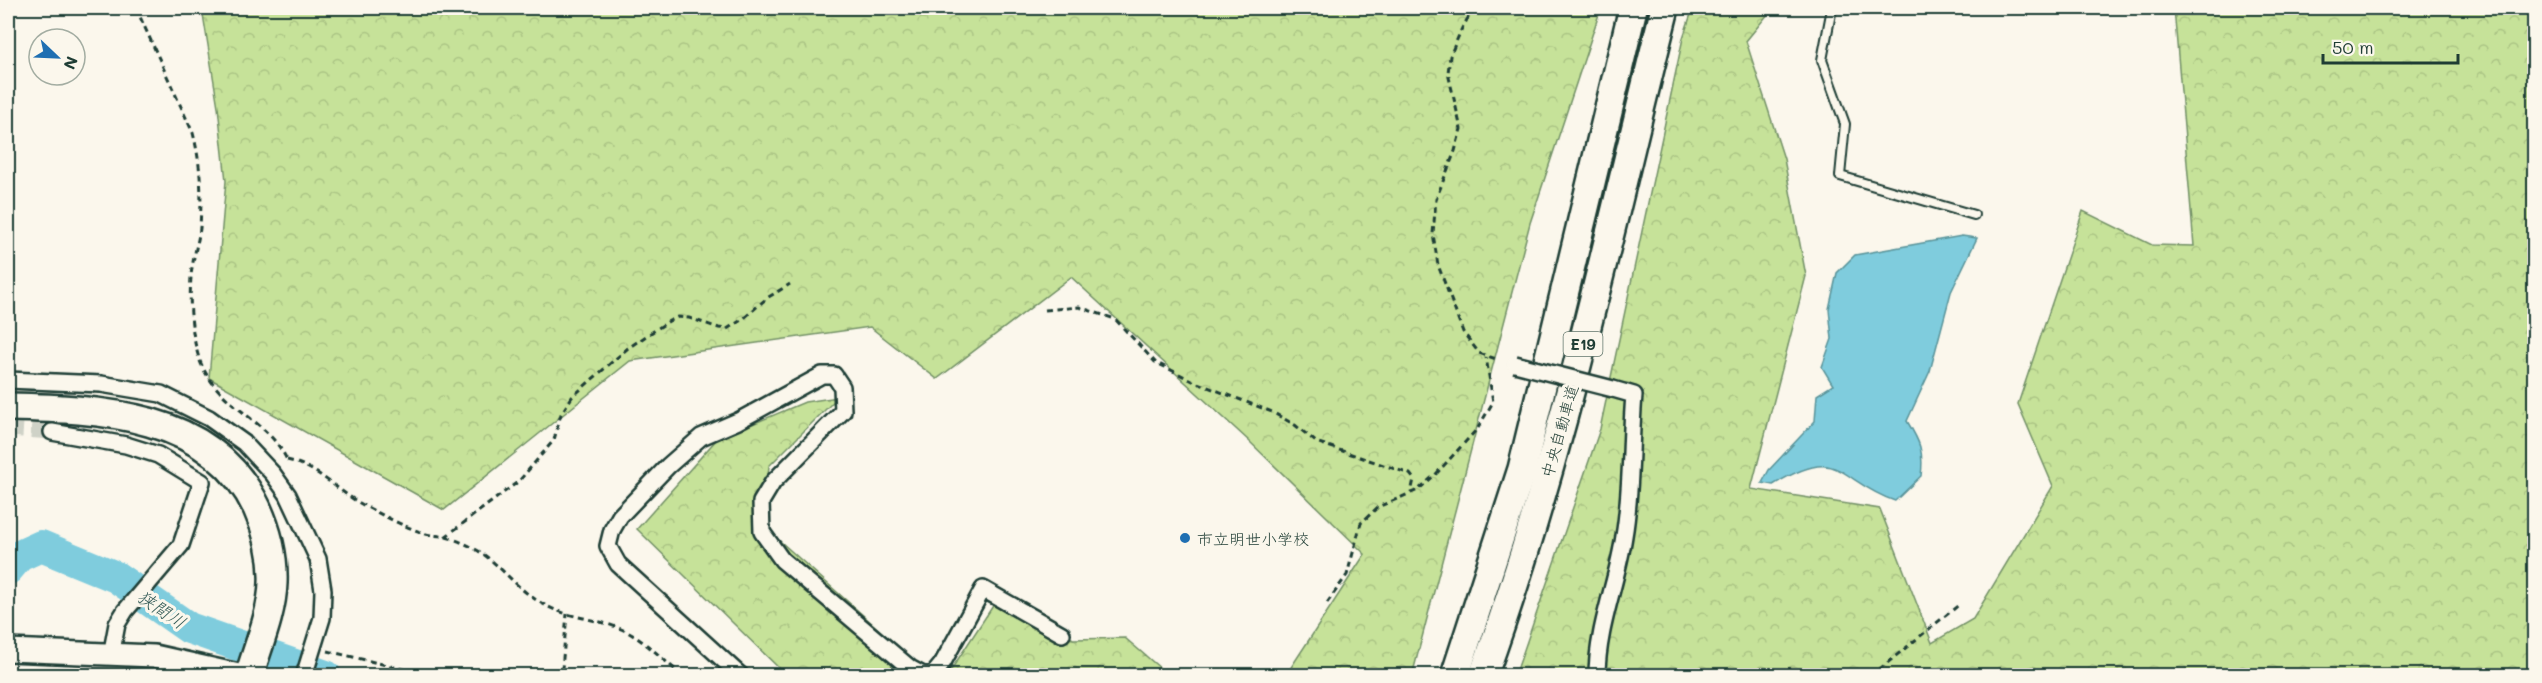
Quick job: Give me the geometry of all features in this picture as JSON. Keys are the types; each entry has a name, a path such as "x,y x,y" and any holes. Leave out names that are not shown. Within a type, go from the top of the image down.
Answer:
{"highway":[{"name":"中央自動車道","path":"1455,675 1522,469 1633,8"},
{"name":"中央自動車道","path":"1482,675 1512,594 1562,424 1606,256 1665,8"},
{"path":"8,407 75,409 141,420 179,432 221,459 237,475 251,495 268,536 273,585 249,675"},
{"path":"1439,675 1478,570 1495,556"}],"street":[{"path":"1515,364 1634,395 1630,478 1624,537 1598,648 1597,675"},
{"path":"741,675 618,564 608,546 612,530 628,507 668,466 701,437 738,421 822,375 834,375 842,387 843,411 773,482 761,502 762,532 782,560 910,668 923,675 933,675 942,664 983,589 1062,634"},
{"path":"8,380 101,384 161,394 209,418 244,443 273,474 288,495 318,559 323,590 322,618 304,675"},
{"path":"52,432 126,445 158,455 201,482 181,545 125,611 117,624 111,656"},
{"path":"8,650 154,656 243,675"}],"lane":[{"path":"1832,8 1822,60 1845,123 1840,176 1974,215"}],"path":[{"path":"136,8 189,123 199,155 200,228 191,275 190,299 199,359 209,378 222,395 242,414 258,424 287,460 302,463 362,505 394,521 426,535 445,537 483,554 526,594 567,614 623,630 683,675"},
{"path":"1474,8 1450,56 1448,73 1461,129 1436,199 1433,234 1438,265 1463,332 1470,344 1486,357 1515,364"},
{"path":"445,537 519,481 554,440 561,414 572,397 628,348 678,317 728,329 767,298 790,284"},
{"path":"1045,310 1079,307 1115,319 1155,362 1195,382 1272,412 1295,425 1316,442 1410,474 1414,478 1411,493"},
{"path":"1327,603 1347,575 1361,523 1378,507 1411,493 1437,473 1487,415 1493,402 1486,357"},
{"path":"273,474 287,460"},
{"path":"1870,675 1960,604"},
{"path":"553,675 557,675 562,669 567,614"},
{"path":"312,647 432,675"}],"green space":[{"path":"202,8 1601,8 1530,223 1412,676 1286,675 1365,554 1249,441 1071,277 937,379 870,327 630,361 444,510 209,378 226,181 218,107"},
{"path":"1693,8 1773,8 1746,41 1784,159 1806,276 1751,489 1880,509 1932,643 1973,619 2053,486 2018,404 2083,211 2152,245 2194,246 2174,8 2534,8 2534,675 1515,676 1600,429 1683,38"},
{"path":"838,397 769,466 763,526 930,675 786,675 637,529 717,439 805,402"},
{"path":"1002,592 1073,639 1125,638 1168,675 947,676"}],"water":[{"path":"1962,236 1977,238 1951,292 1930,371 1907,421 1920,447 1921,476 1895,501 1876,493 1838,469 1826,466 1813,467 1796,473 1773,485 1762,483 1769,470 1815,421 1817,395 1833,385 1822,367 1832,339 1829,309 1837,273 1855,255"}],"waterway":[{"name":"狭間川","path":"8,569 19,556 41,546 116,577 189,628 326,676"}],"tunnel":[{"path":"8,429 52,432"}],"place":[{"name":"市立明世小学校","path":"1185,538"}]}
